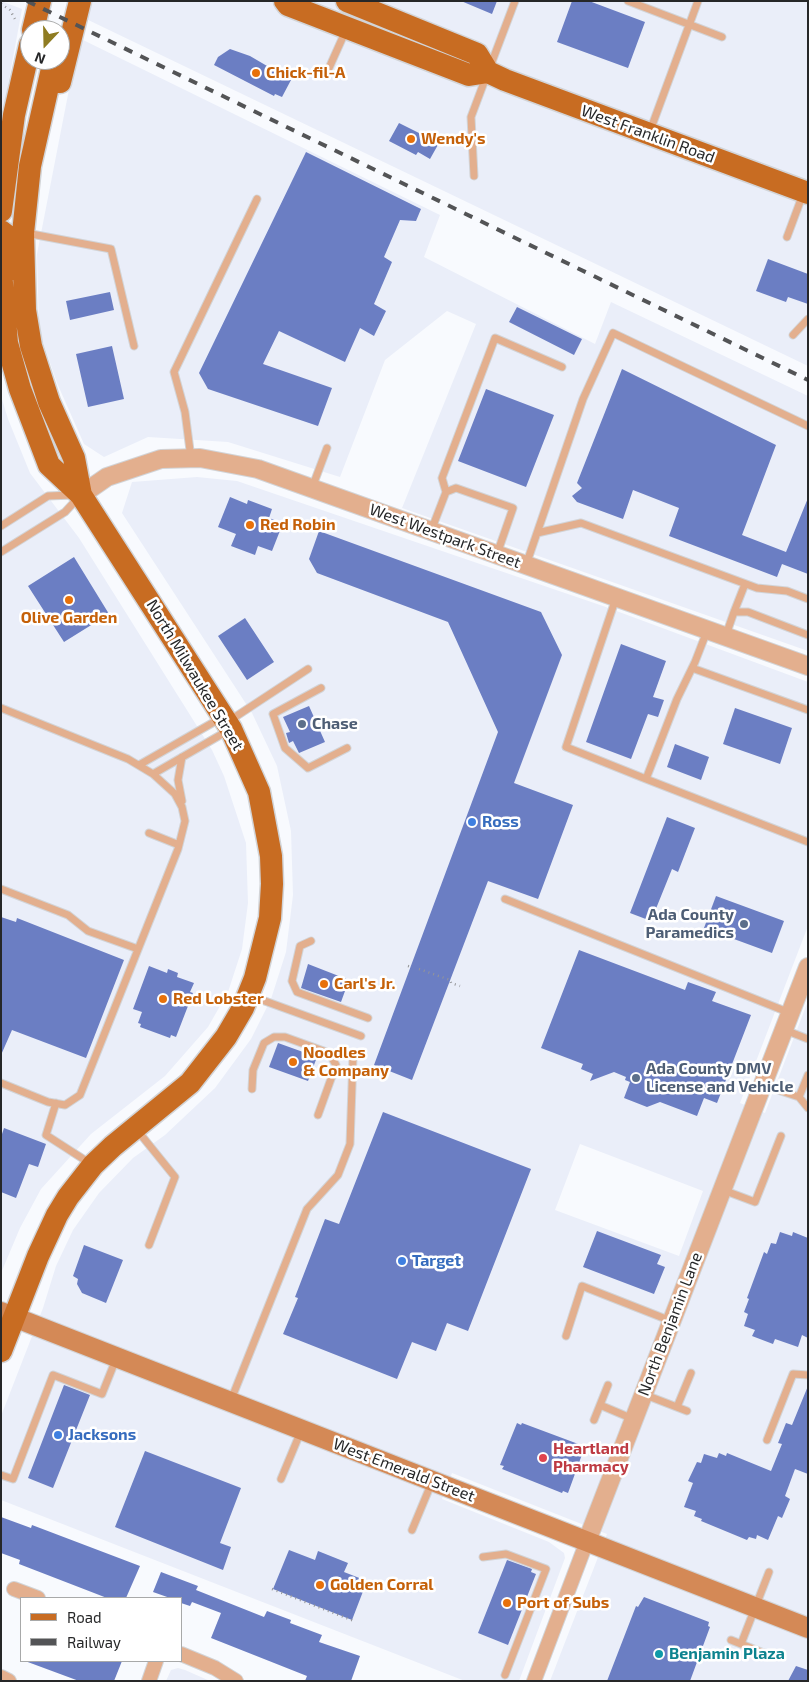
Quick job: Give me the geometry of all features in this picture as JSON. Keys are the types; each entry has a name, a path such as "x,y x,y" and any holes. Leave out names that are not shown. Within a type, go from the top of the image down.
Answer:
{"main road":[{"path":"33,20 40,1"},
{"path":"63,20 67,1"},
{"path":"30,166 50,127 80,1"},
{"name":"West Franklin Road","path":"285,1 288,5 469,74 488,72 513,84 806,192"},
{"name":"West Franklin Road","path":"359,4 477,54 488,72"},
{"path":"1,211 21,70"},
{"path":"12,232 30,166 52,70"},
{"name":"North Milwaukee Street","path":"9,148 13,191 12,216 17,227 12,232 5,234 11,254 17,318 21,333 31,346 49,402 74,458 81,495"},
{"name":"North Milwaukee Street","path":"1,271 7,343 20,389 49,465 81,495 227,723 259,792 271,856 270,918 264,949 248,995 226,1037 210,1060 170,1102 135,1128 93,1165 68,1197 52,1224 8,1315 1,1351"},
{"name":"West Emerald Street","path":"8,1315 808,1628"}],"street":[{"name":"West Westpark Street","path":"81,495 107,477 161,459 192,458 228,462 258,469 808,666"},
{"name":"North Benjamin Lane","path":"534,1681 808,967"},
{"path":"14,1589 35,1597"},
{"path":"182,1654 215,1668 236,1681"},
{"path":"149,1681 156,1662"},
{"path":"1,1677 9,1681"}],"lane":[{"path":"474,176 471,116 515,1"},
{"path":"628,1 722,37"},
{"path":"649,134 698,1"},
{"path":"329,68 347,28"},
{"path":"787,237 806,192"},
{"path":"192,458 185,412 174,372 257,199"},
{"path":"12,232 111,249 134,346"},
{"path":"793,336 808,319"},
{"path":"526,565 583,399 613,332 808,426"},
{"path":"431,531 446,492 442,478 495,338 562,367"},
{"path":"311,488 327,448"},
{"path":"446,492 456,488 513,508 497,555"},
{"path":"1,526 48,496 81,495"},
{"path":"1,552 65,512 81,495"},
{"path":"537,533 580,523 745,584 757,588 787,591 808,599"},
{"path":"725,637 745,584"},
{"path":"616,598 566,747 808,842"},
{"path":"734,612 748,612 808,635"},
{"path":"646,779 676,699 692,668 707,630"},
{"path":"692,668 808,710"},
{"path":"153,774 182,757 227,723 308,669"},
{"path":"321,688 273,714 286,748 308,768 347,748"},
{"path":"1,708 128,759 153,774 175,794 182,806"},
{"path":"139,765 227,723"},
{"path":"1,1083 65,1105 80,1095 179,845 185,821 178,780 182,757"},
{"path":"149,833 179,845"},
{"path":"1,889 68,915 88,931 138,949"},
{"path":"506,899 787,1022 808,1039"},
{"path":"311,941 300,946 292,981 297,992 368,1018"},
{"path":"248,995 361,1036"},
{"path":"252,1089 253,1070 264,1043 274,1036 329,1053 336,1064 318,1115"},
{"path":"230,1402 307,1209 338,1174 350,1144 353,1057"},
{"path":"799,1097 808,1075"},
{"path":"763,1085 799,1097 808,1108"},
{"path":"56,1103 46,1135 93,1165"},
{"path":"135,1128 175,1177 149,1245"},
{"path":"722,1190 755,1202 781,1136"},
{"path":"566,1336 582,1286 671,1321"},
{"path":"1,1475 13,1479 53,1375 102,1394 117,1357"},
{"path":"677,1407 691,1373"},
{"path":"767,1440 793,1374 808,1374"},
{"path":"594,1420 608,1385"},
{"path":"643,1394 687,1410"},
{"path":"600,1405 633,1419"},
{"path":"281,1479 301,1430"},
{"path":"412,1530 432,1481"},
{"path":"483,1557 506,1554 546,1570 505,1675"},
{"path":"741,1644 769,1572"},
{"path":"732,1640 771,1656"}],"path":[{"path":"1,4 10,10 20,24"},
{"path":"419,969 450,980 451,983 460,986"},
{"path":"272,1589 354,1621"}],"shaded area":[{"path":"1,1 22,9 1,123"},
{"path":"87,1 808,1 808,366 82,17"},
{"path":"79,38 440,215 424,257 595,344 611,302 808,396 808,651 402,508 476,324 447,311 385,360 340,477 228,442 148,437 104,457 84,444 57,383 39,331 37,254"},
{"path":"1,396 8,419 30,473 79,538 212,750 224,776 246,843 248,903 242,949 228,992 208,1027 165,1076 91,1134 41,1189 20,1228 1,1273"},
{"path":"197,477 237,481 603,606 808,682 808,926 740,1103 765,1113 808,1001 808,1681 550,1681 607,1534 452,1473 442,1499 549,1542 564,1553 565,1558 519,1681 465,1681 1,1500 1,1416 43,1308 56,1266 73,1230 99,1193 133,1158 165,1135 215,1088 251,1039 271,999 286,952 293,895 291,831 277,766 252,713 122,513 132,482","holes":["580,1144 703,1191 679,1256 555,1210"]},
{"path":"178,1668 210,1681 166,1681 171,1670"}],"building":[{"path":"461,1 497,1 492,14"},
{"path":"572,1 589,1 645,22 628,68 557,42"},
{"name":"Chick-fil-A","path":"230,49 250,56 291,80 282,97 275,94 274,96 214,65 218,57"},
{"name":"Wendy's","path":"399,123 439,143 430,159 418,152 416,155 389,141"},
{"path":"306,152 421,209 416,221 400,220 384,257 392,262 374,304 386,311 374,336 360,328 345,362 279,331 263,364 332,388 318,426 208,389 199,373"},
{"path":"768,259 808,274 808,304 788,297 786,302 756,291"},
{"path":"110,292 114,310 70,320 66,301"},
{"path":"517,307 582,339 574,355 509,322"},
{"path":"112,346 124,399 88,407 76,354"},
{"path":"622,369 776,445 742,535 786,552 808,498 808,574 782,564 777,577 669,536 679,508 633,490 623,519 577,502 572,496 582,488 577,483"},
{"path":"486,389 554,415 526,487 458,461"},
{"name":"Red Robin","path":"230,497 247,504 248,500 272,509 269,518 283,523 272,551 258,546 255,555 231,546 236,534 218,527"},
{"path":"319,531 541,612 562,655 514,783 573,805 538,899 488,881 412,1080 374,1065 498,732 448,622 317,573 309,559"},
{"name":"Olive Garden","path":"74,557 109,614 64,642 28,586"},
{"path":"245,618 274,662 247,680 218,636"},
{"path":"621,644 666,661 653,697 664,700 658,717 648,714 631,759 586,742"},
{"name":"Chase","path":"309,706 325,742 299,753 293,741 289,743 286,733 290,732 283,717"},
{"path":"735,708 792,728 780,764 723,744"},
{"path":"675,744 709,757 701,780 667,767"},
{"path":"667,817 695,828 678,872 672,869 651,921 630,913"},
{"name":"Ada County Paramedics","path":"716,896 784,921 772,953 704,928"},
{"path":"1,917 16,922 17,918 124,960 86,1058 12,1030 1,1055"},
{"path":"579,950 685,990 688,982 716,992 712,1001 751,1015 717,1103 704,1098 697,1116 660,1102 647,1107 624,1098 630,1082 625,1080 626,1077 614,1072 590,1081 593,1074 581,1069 583,1064 541,1048"},
{"name":"Carl's Jr.","path":"308,964 349,980 341,1002 301,988"},
{"name":"Red Lobster","path":"149,966 167,973 168,969 178,973 177,977 194,983 190,992 193,993 176,1037 171,1035 170,1038 140,1027 141,1024 138,1023 142,1012 133,1009"},
{"name":"Noodles & Company","path":"278,1043 317,1057 308,1081 269,1067"},
{"name":"Target","path":"383,1112 531,1169 468,1331 447,1323 436,1351 412,1342 397,1379 283,1334 298,1298 295,1297 325,1219 339,1224"},
{"path":"4,1128 46,1144 38,1167 29,1164 16,1198 1,1192 1,1137"},
{"path":"597,1231 661,1255 657,1264 665,1267 654,1294 583,1267"},
{"path":"780,1232 792,1236 793,1232 808,1238 808,1338 802,1335 798,1347 775,1339 773,1344 752,1336 755,1330 744,1326 748,1314 744,1312 749,1299 747,1298 764,1252 767,1254 771,1243 776,1244"},
{"path":"84,1245 123,1260 106,1303 82,1293 77,1284 78,1279 73,1276"},
{"path":"64,1385 90,1395 53,1488 28,1478"},
{"path":"808,1386 808,1474 795,1469 785,1496 790,1499 782,1518 778,1516 768,1540 757,1535 756,1539 749,1537 747,1540 701,1521 702,1519 694,1516 696,1511 684,1507 693,1483 688,1481 697,1462 701,1463 704,1454 717,1458 719,1453 726,1456 727,1453 771,1471 782,1444 778,1443 786,1423 792,1425"},
{"name":"Heartland Pharmacy","path":"517,1423 521,1425 522,1423 581,1445 580,1447 584,1449 568,1493 563,1491 562,1493 502,1469 504,1466 500,1465"},
{"path":"145,1451 241,1488 220,1543 231,1547 223,1570 115,1527"},
{"path":"1,1517 31,1528 32,1525 140,1566 126,1597 104,1597 19,1564 20,1560 1,1553"},
{"name":"Golden Corral","path":"289,1550 315,1560 318,1551 348,1563 344,1572 367,1581 352,1620 273,1589"},
{"name":"Port of Subs","path":"507,1560 532,1569 531,1572 536,1574 508,1645 478,1633"},
{"path":"161,1572 198,1586 196,1590 264,1617 267,1611 291,1620 290,1623 322,1635 319,1642 360,1656 351,1681 305,1681 307,1676 211,1638 221,1613 192,1602 190,1606 182,1603 182,1597 167,1597 153,1592"},
{"name":"Benjamin Plaza","path":"644,1597 709,1622 708,1626 710,1627 690,1681 607,1681 636,1606 638,1607"},
{"path":"28,1662 122,1662 114,1681 79,1681"},
{"path":"796,1666 808,1670 808,1681 788,1681"}],"railway":[{"path":"27,1 808,380"}],"place":[{"name":"Chick-fil-A","path":"256,73"},
{"name":"Wendy's","path":"411,139"},
{"name":"Red Robin","path":"250,525"},
{"name":"Olive Garden","path":"69,600"},
{"name":"Chase","path":"302,724"},
{"name":"Ross","path":"472,822"},
{"name":"Ada County Paramedics","path":"744,924"},
{"name":"Carl's Jr.","path":"324,984"},
{"name":"Red Lobster","path":"163,999"},
{"name":"Noodles & Company","path":"293,1062"},
{"name":"Ada County DMV License and Vehicle","path":"636,1078"},
{"name":"Target","path":"402,1261"},
{"name":"Jacksons","path":"58,1435"},
{"name":"Heartland Pharmacy","path":"543,1458"},
{"name":"Golden Corral","path":"320,1585"},
{"name":"Port of Subs","path":"507,1603"},
{"name":"Benjamin Plaza","path":"659,1654"}]}
